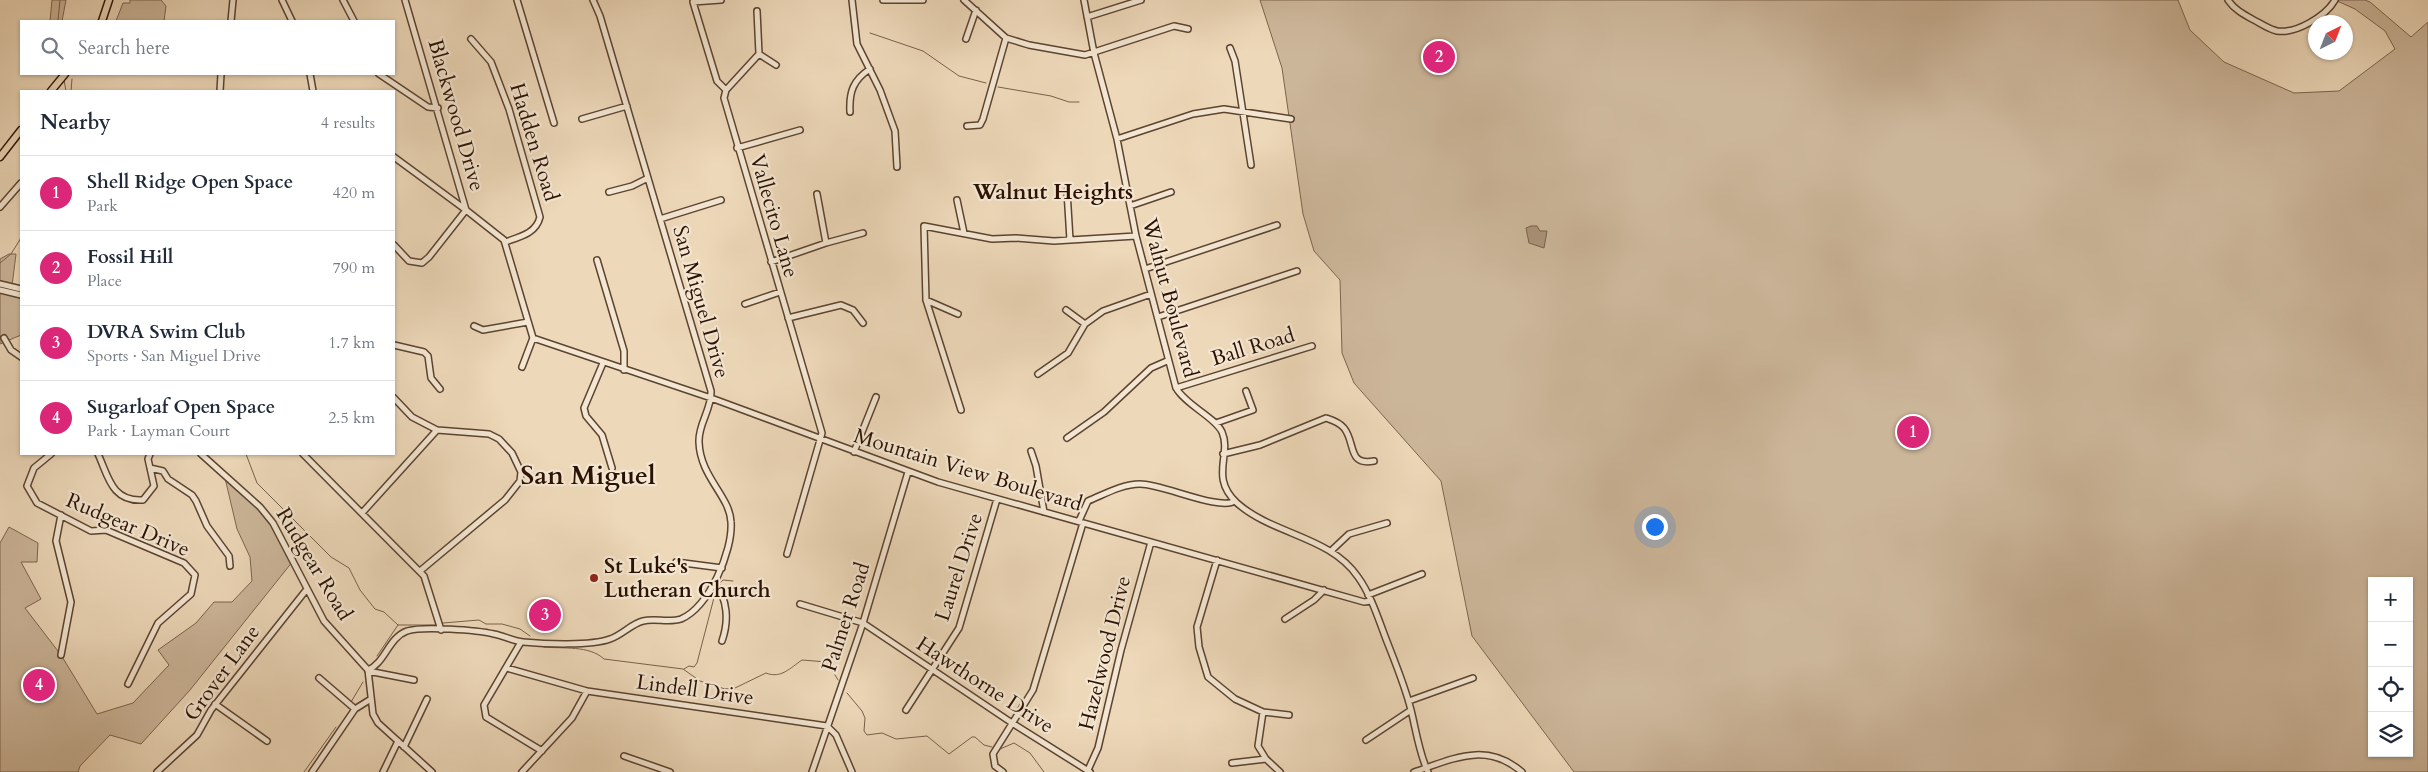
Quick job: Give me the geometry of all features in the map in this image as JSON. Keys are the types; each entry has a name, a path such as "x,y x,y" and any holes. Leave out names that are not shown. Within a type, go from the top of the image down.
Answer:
{"main road":[{"path":"102,20 110,0"},
{"path":"52,90 64,75"},
{"path":"0,157 20,131"}],"street":[{"path":"232,20 233,0"},
{"path":"282,0 292,20"},
{"path":"343,0 353,20"},
{"name":"Blackwood Drive","path":"405,0 438,108 466,210 500,235 504,242 533,338"},
{"path":"517,0 554,123"},
{"name":"San Miguel Drive","path":"368,670 379,663 400,634 412,630 483,632 521,642 592,643 616,636 642,621 681,619 698,604 722,568 731,529 731,516 704,469 699,442 700,427 711,398 600,16 593,0"},
{"path":"721,0 693,2 717,81 726,90 759,54 757,11"},
{"path":"852,0 857,44 870,69 895,131 897,167"},
{"path":"883,0 923,0"},
{"path":"964,0 1006,38 1029,45 1084,55 1094,54 1174,26 1188,29"},
{"name":"Walnut Boulevard","path":"1084,0 1094,54 1117,139 1136,236 1158,317 1167,361 1176,388 1186,401 1216,424"},
{"path":"1086,17 1141,0"},
{"path":"2228,0 2240,12 2264,26 2277,31 2288,31 2318,19 2329,11 2335,0"},
{"path":"966,39 976,10"},
{"path":"967,126 980,125 983,119 1006,38"},
{"name":"Hadden Road","path":"471,39 491,62 509,109 540,217 530,233 504,242"},
{"path":"1230,48 1236,61 1251,165"},
{"path":"759,54 776,65"},
{"path":"850,112 850,92 853,84 870,69"},
{"path":"220,90 221,75"},
{"path":"310,75 313,90"},
{"path":"380,75 428,107 438,108"},
{"name":"Vallecito Lane","path":"726,90 724,98 737,148 822,433 820,440"},
{"path":"582,119 626,106"},
{"path":"1117,139 1193,114 1224,109 1291,119"},
{"path":"737,148 800,130"},
{"path":"395,158 466,210 430,257 422,263 409,261 395,246"},
{"path":"609,192 632,186 648,178"},
{"path":"0,207 20,184"},
{"path":"1067,191 1070,240"},
{"path":"1130,206 1171,192"},
{"path":"817,194 826,242"},
{"path":"660,219 721,200"},
{"path":"957,200 964,233"},
{"path":"1145,269 1277,224"},
{"path":"961,410 926,300 924,226 992,239 1016,238 1046,241 1136,236"},
{"path":"771,262 826,242 863,233"},
{"path":"596,260 624,351 624,370"},
{"path":"1158,317 1297,271"},
{"path":"0,284 20,289"},
{"path":"0,290 20,296"},
{"path":"745,304 780,292"},
{"path":"1038,374 1068,352 1085,324 1103,311 1151,294"},
{"path":"926,300 958,314"},
{"path":"788,318 841,305 854,310 863,323"},
{"path":"1066,310 1085,324"},
{"path":"474,326 483,330 528,322"},
{"path":"4,338 11,350 20,356"},
{"path":"522,367 533,338"},
{"name":"Mountain View Boulevard","path":"533,338 711,398 908,472 997,499 1364,602 1371,601"},
{"path":"395,345 424,352 428,356 432,372 431,378 440,389"},
{"name":"Ball Road","path":"1176,388 1312,346"},
{"path":"1067,438 1104,412 1151,368 1167,361"},
{"path":"603,363 584,408 586,416 602,435 612,468"},
{"path":"1246,391 1253,410 1216,424 1222,434 1222,476 1226,487 1235,501 1287,532 1332,551 1354,571 1371,601 1409,701 1427,770"},
{"path":"854,452 876,397"},
{"path":"395,399 412,417 436,430 489,434 499,439 515,458 521,476 514,491 506,500 420,571"},
{"path":"1223,454 1260,445 1326,418 1338,422 1344,428 1358,460 1363,463 1374,462"},
{"path":"362,513 436,430"},
{"path":"786,554 820,440"},
{"path":"1031,451 1036,466 1044,512"},
{"name":"Rudgear Drive","path":"49,455 34,468 27,486 38,503 91,532 106,530 184,562 195,576 191,594 158,623 128,684"},
{"name":"Rudgear Drive","path":"98,455 108,482 123,495 135,501 143,500 154,486 148,459 150,455"},
{"name":"Rudgear Road","path":"202,455 260,507 273,523 324,621 368,670"},
{"path":"304,455 420,571 427,580 441,630"},
{"path":"150,468 163,471 168,479 192,495 207,526 229,556 230,566"},
{"name":"Palmer Road","path":"812,772 863,623 908,472"},
{"path":"1003,772 995,766 993,754 1033,690 1088,502 1130,485 1151,485 1221,503 1235,501"},
{"name":"Laurel Drive","path":"906,710 959,628 997,499"},
{"path":"61,515 56,540 71,602 61,655"},
{"path":"1332,551 1349,534 1387,523"},
{"name":"Hazelwood Drive","path":"1089,771 1098,748 1121,650 1151,542"},
{"path":"1217,560 1197,627 1198,646 1208,677 1235,699 1263,712 1289,715"},
{"path":"676,562 722,568"},
{"path":"1368,595 1422,574"},
{"path":"714,582 722,594 726,608 726,628 722,641"},
{"name":"Grover Lane","path":"157,772 197,735 215,704 307,589"},
{"path":"1285,619 1314,600 1324,590"},
{"name":"Hawthorne Drive","path":"800,604 863,623 1012,723 1089,771"},
{"path":"521,642 508,668 484,705 486,717 542,751"},
{"name":"Lindell Drive","path":"508,668 586,691 828,726"},
{"path":"414,680 368,670 370,699 373,714 378,723 432,772"},
{"path":"319,678 354,709"},
{"path":"1409,701 1473,678"},
{"path":"522,772 572,718 586,691"},
{"path":"312,772 354,709 370,699"},
{"path":"404,747 426,699"},
{"path":"215,704 267,741"},
{"path":"1366,740 1411,710"},
{"path":"1263,712 1258,746 1266,759 1280,772"},
{"path":"828,726 836,735 852,772"},
{"path":"383,772 398,741"},
{"path":"1414,772 1427,770 1448,759 1482,753 1506,760 1522,772"},
{"path":"624,756 670,772"},
{"path":"1232,764 1266,759"}],"shaded area":[{"path":"52,0 66,0 62,20 50,20"},
{"path":"130,0 161,0 166,6 164,20 116,20 123,3 130,3"},
{"path":"1260,0 2178,0 2190,30 2224,62 2294,93 2339,91 2395,49 2385,31 2355,9 2335,0 2365,0 2370,2 2411,37 2428,22 2428,772 1574,772 1472,636 1441,481 1354,383 1342,353 1340,280 1314,251 1303,214 1282,68"},
{"path":"1537,226 1540,231 1547,231 1544,248 1529,243 1526,228"},
{"path":"9,254 16,254 12,286 0,284 0,259"},
{"path":"0,290 20,295 20,335 0,344"},
{"path":"225,478 246,494 273,523 293,561 190,690 141,744 110,735 80,766 78,772 0,772 0,543 9,527 38,543 37,562 21,562 41,599 25,608 61,655 97,714 133,703 169,665 158,650 196,623 214,602 232,602 252,581 250,557 237,529"}],"waterway":[{"path":"58,20 60,0"},
{"path":"870,33 923,51 959,76 986,83"},
{"path":"71,90 72,79"},
{"path":"64,80 66,90"},
{"path":"998,87 1051,96 1069,102 1079,102"},
{"path":"0,263 11,254 20,240"},
{"path":"246,455 257,483 331,557 349,568 360,590 375,609 384,612 398,625 436,625"},
{"path":"719,584 723,580 733,581"},
{"path":"684,669 689,666 694,667 697,663 716,590"},
{"path":"443,623 479,620 486,624 502,624 520,629 530,636"},
{"path":"377,656 398,625"},
{"path":"544,647 583,650 604,659 683,669 700,681 725,689 735,688 766,673 781,674 802,660 827,662 838,680"},
{"path":"351,702 363,682"},
{"path":"847,693 862,711 865,718 864,731 867,735 882,733 896,739 927,736 949,754 972,737 975,737 984,745 992,747"},
{"path":"304,772 336,727"},
{"path":"1000,749 1014,743 1030,753 1044,772"}],"place":[{"name":"Fossil Hill","path":"1439,57"},
{"name":"Shell Ridge Open Space","path":"1913,432"},
{"name":"St Luke's Lutheran Church","path":"594,578"},
{"name":"DVRA Swim Club","path":"545,615"},
{"name":"Sugarloaf Open Space","path":"39,685"}],"district":[{"name":"Walnut Heights","path":"1053,192"},
{"name":"San Miguel","path":"588,475"}]}
